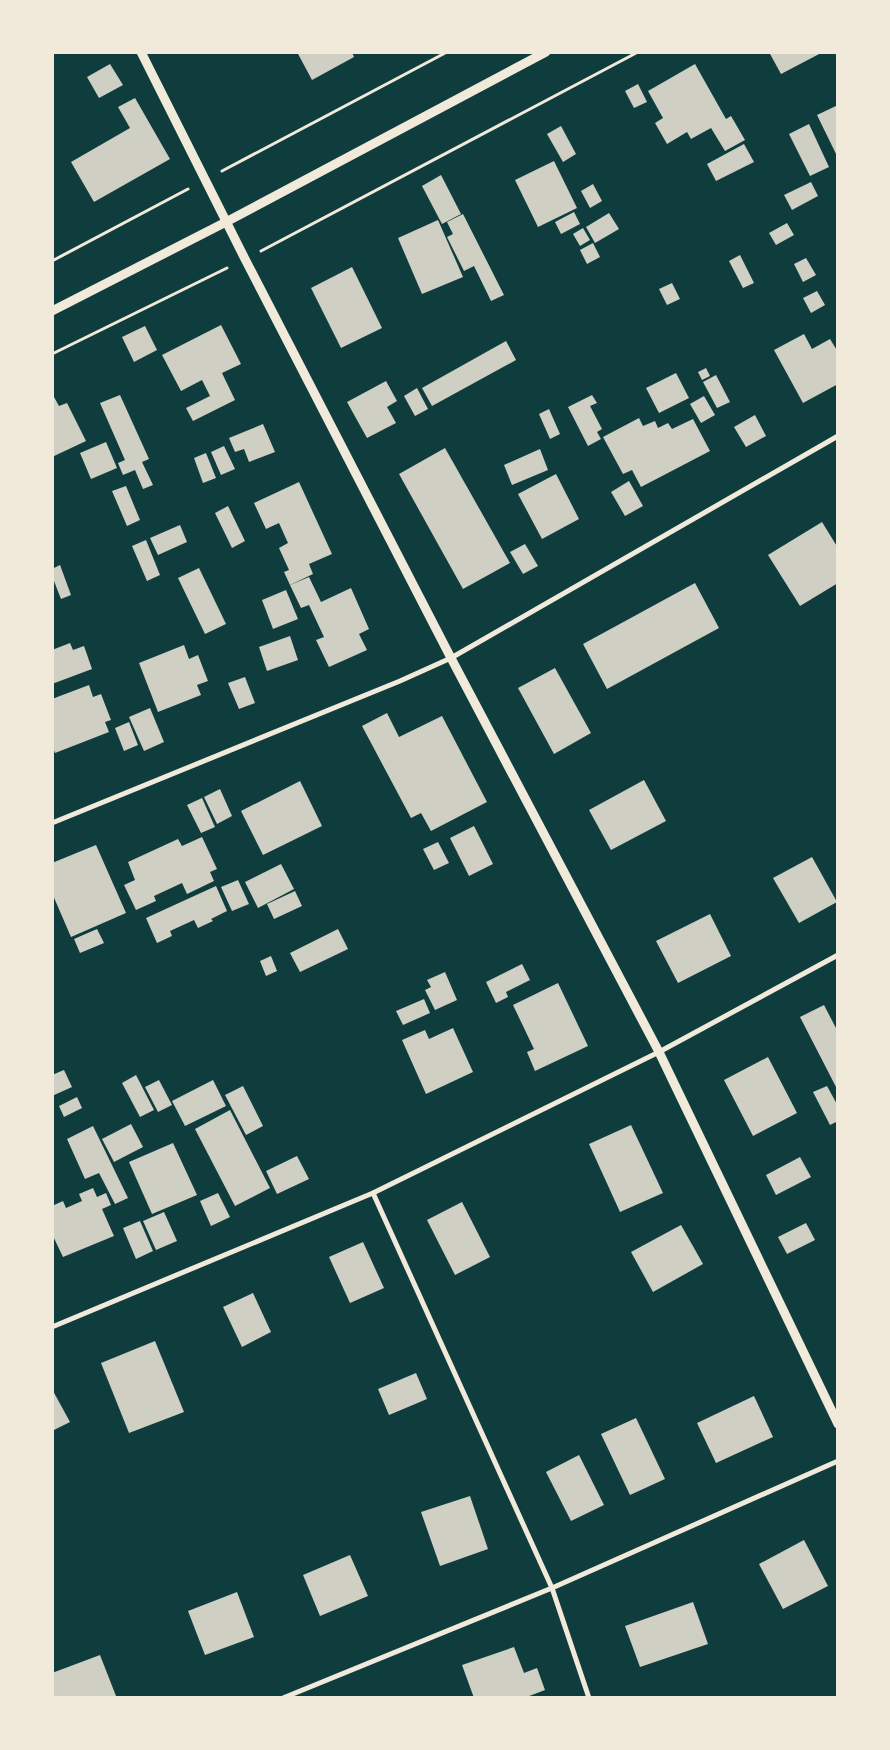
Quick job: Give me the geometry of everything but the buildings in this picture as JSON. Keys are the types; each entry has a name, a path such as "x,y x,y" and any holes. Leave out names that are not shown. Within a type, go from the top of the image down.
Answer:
{"street":[{"path":"141,52 245,260 451,658 659,1052 838,1424"},
{"path":"52,311 226,222 546,52"},
{"path":"52,823 400,681 451,658 838,436"},
{"path":"52,1327 373,1193 659,1052 838,955"},
{"path":"373,1193 552,1588 589,1698"},
{"path":"283,1698 552,1588 838,1461"}],"path":[{"path":"52,261 447,52"},
{"path":"52,354 245,260 638,52"}]}
